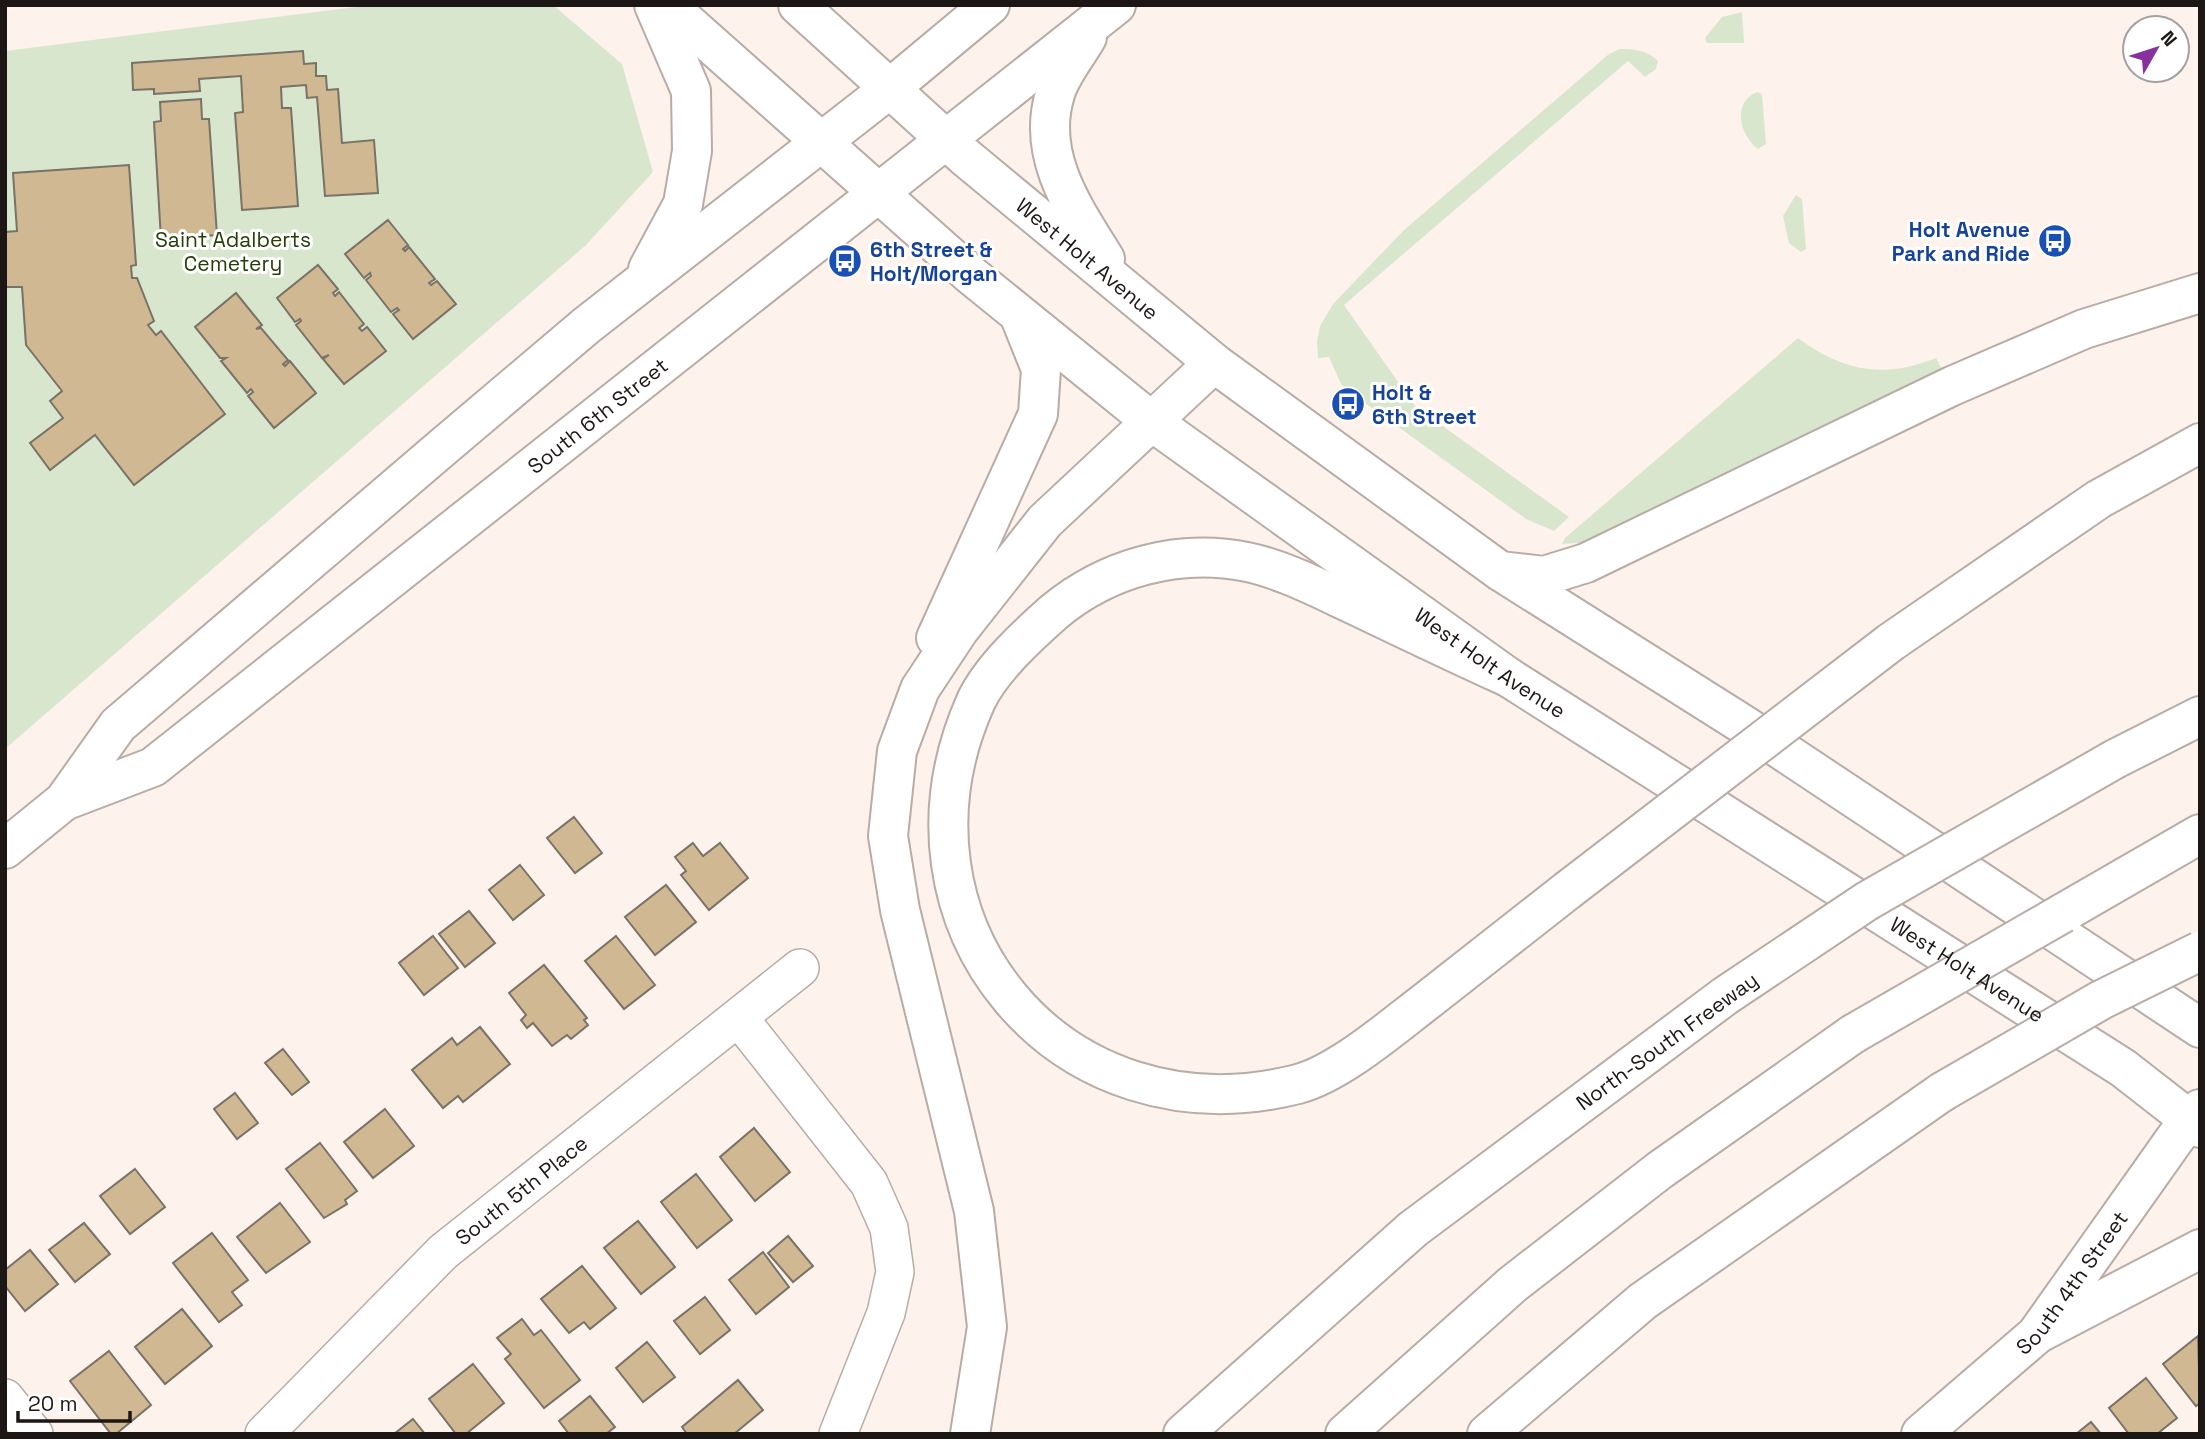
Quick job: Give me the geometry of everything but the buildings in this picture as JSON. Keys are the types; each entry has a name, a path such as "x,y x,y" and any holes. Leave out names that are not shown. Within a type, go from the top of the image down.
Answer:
{"main road":[{"path":"640,283 683,204 692,151 691,92 654,5"},
{"name":"West Holt Avenue","path":"667,5 1020,317 1151,421 1508,677 2123,1068 2196,1119"},
{"name":"West Holt Avenue","path":"798,5 888,90 1214,363 1500,571 1767,740 2200,1028"},
{"name":"South 6th Street","path":"5,849 64,800 118,725 453,438 640,283 888,90 990,5"},
{"path":"1106,13 1055,93 1050,132 1054,167 1065,192 1122,288"},
{"name":"South 6th Street","path":"64,800 153,767 639,386 1106,13"},
{"path":"1500,571 1544,576 1596,559 1952,386 2084,329 2200,293"},
{"path":"970,1434 987,1326 974,1211 900,910 888,836 897,751 936,636 1038,414 1041,369 1020,317"},
{"path":"920,689 959,630 1045,521 1214,363"},
{"path":"1508,677 1302,581 1246,562 1181,558 1129,568 1080,590 1022,640 977,698 957,757 947,814 952,886 977,950 1011,1002 1071,1053 1136,1084 1194,1094 1253,1093 1304,1082 1366,1048 1891,642 2099,499 2200,443"},
{"name":"North-South Freeway","path":"1183,1434 1413,1229 1725,996 1867,901 2115,759 2200,716"},
{"path":"1345,1434 1513,1283 1660,1170 1853,1034 2200,834"},
{"path":"1487,1434 1643,1301 1942,1092 2101,1000 2200,951"},
{"name":"South 4th Street","path":"1921,1434 2036,1335 2196,1119"},
{"path":"2036,1335 2200,1249"}],"street":[{"name":"South 5th Place","path":"264,1434 443,1252 800,968"},
{"path":"739,1018 869,1183 889,1228 895,1272 886,1313 838,1434"},
{"path":"5,1398 34,1434"}],"green space":[{"name":"Saint Adalberts Cemetery","path":"372,5 553,5 622,64 653,172 586,245 5,749 5,51"},
{"path":"1742,12 1744,43 1707,43 1705,38 1722,17"},
{"path":"1620,49 1649,54 1658,61 1656,69 1645,77 1628,61 1344,305 1415,406 1569,517 1554,531 1526,519 1354,395 1341,384 1329,357 1318,358 1317,341 1320,326 1333,304 1404,230 1609,54"},
{"path":"1757,92 1762,94 1766,144 1758,149 1747,136 1741,119 1744,104"},
{"path":"1796,195 1802,199 1806,249 1801,252 1789,243 1783,216"},
{"path":"1798,338 1832,358 1864,369 1899,369 1936,358 1943,371 1592,542 1562,544 1565,538"}],"place":[{"name":"Holt Avenue Park and Ride","path":"2055,241"},
{"name":"6th Street & Holt/Morgan","path":"845,261"},
{"name":"Holt & 6th Street","path":"1348,404"}]}
